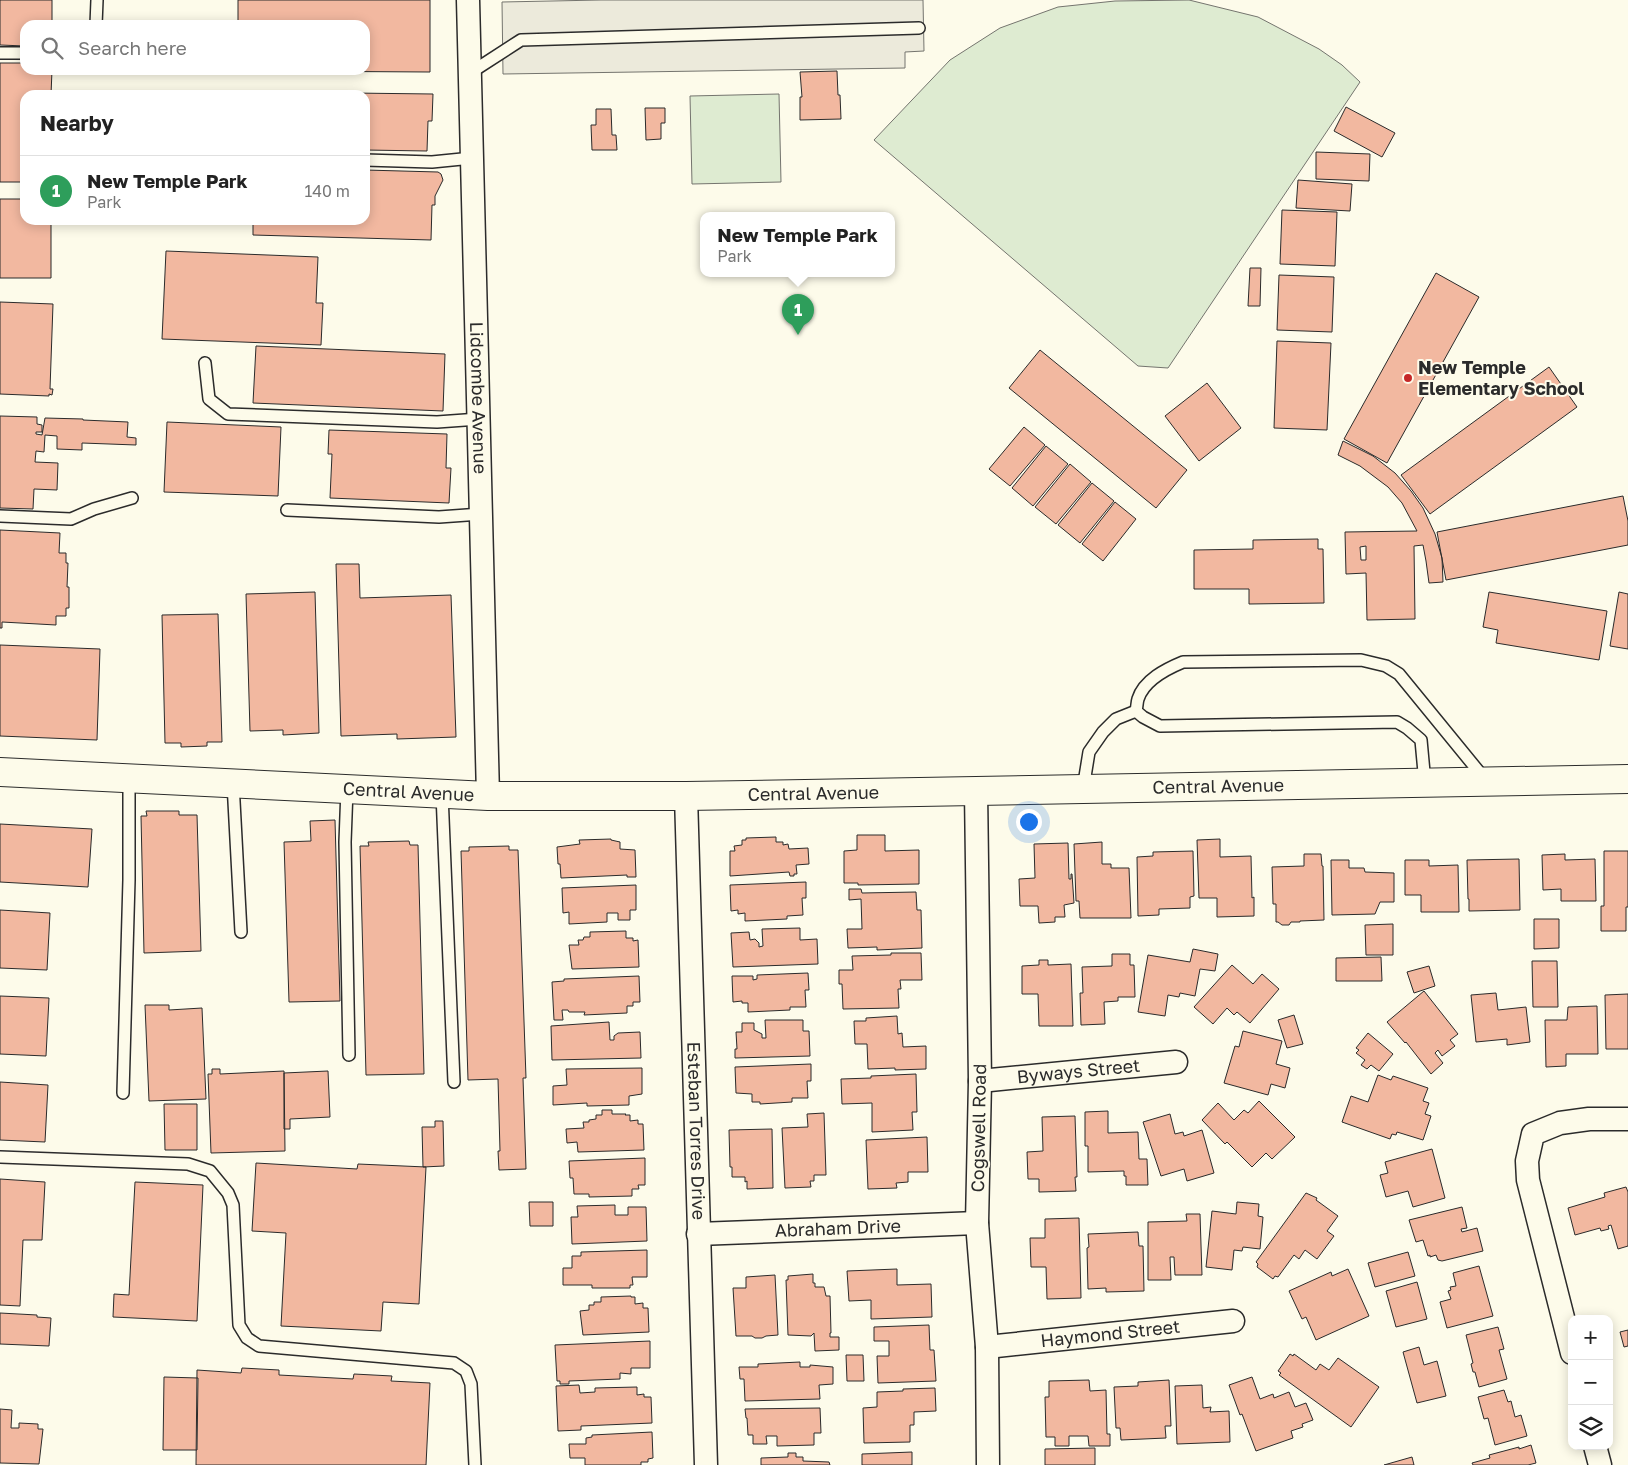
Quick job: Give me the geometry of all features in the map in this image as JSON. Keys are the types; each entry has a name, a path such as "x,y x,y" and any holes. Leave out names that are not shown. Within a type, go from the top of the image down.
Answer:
{"street":[{"name":"Lidcombe Avenue","path":"468,0 488,796"},
{"name":"Central Avenue","path":"0,772 488,796 686,796 1628,779"},
{"name":"Cogswell Road","path":"976,791 980,1081 977,1223 987,1347 988,1465"},
{"name":"Esteban Torres Drive","path":"686,796 706,1465"},
{"name":"Byways Street","path":"980,1081 1176,1062"},
{"path":"1568,1337 1528,1180 1526,1161 1533,1134 1560,1124 1589,1119 1628,1119"},
{"name":"Abraham Drive","path":"698,1234 977,1223"},
{"name":"Haymond Street","path":"987,1347 1233,1321"},
{"path":"1596,1450 1600,1465"}],"lane":[{"path":"96,20 97,0"},
{"path":"470,73 522,40 919,28"},
{"path":"0,52 20,53"},
{"path":"370,160 432,162 472,158"},
{"path":"205,363 209,399 228,414 437,422 479,419"},
{"path":"0,516 71,519 94,509 132,498"},
{"path":"287,510 439,517 481,514"},
{"path":"1136,711 1138,699 1147,684 1168,668 1183,662 1361,660 1386,666 1399,674 1487,782"},
{"path":"1136,711 1160,726 1397,722 1421,740 1425,783"},
{"path":"1083,790 1089,752 1103,732 1116,719 1136,711"},
{"path":"123,1093 130,778"},
{"path":"233,784 241,932"},
{"path":"347,789 345,842 349,1055"},
{"path":"442,794 454,1082"},
{"path":"0,1157 188,1164 210,1171 228,1193 233,1205 239,1325 247,1338 259,1346 454,1363 466,1372 471,1384 475,1465"}],"green space":[{"path":"1189,0 1258,17 1319,49 1342,65 1360,82 1168,368 1138,366 874,140 950,60 1000,28 1058,7 1115,1"},
{"path":"779,94 781,182 692,184 690,96"}],"shaded area":[{"path":"601,0 923,0 924,51 905,52 905,68 503,74 502,2"}],"building":[{"path":"0,0 52,0 52,20 20,20 20,46 0,45"},
{"path":"238,0 430,0 430,72 370,72 370,20 238,20"},
{"path":"0,63 20,63 20,75 52,75 51,90 20,90 20,182 0,182"},
{"path":"837,71 841,119 800,120 800,97 802,97 800,72"},
{"path":"370,93 433,94 432,121 428,121 427,151 370,150"},
{"path":"1346,107 1395,133 1382,157 1334,131"},
{"path":"645,108 665,108 665,123 661,123 661,139 646,140"},
{"path":"596,109 611,109 612,135 616,135 617,150 592,150 591,125 596,125"},
{"path":"1316,152 1370,154 1369,181 1316,179"},
{"path":"370,170 438,172 443,180 435,196 435,205 432,205 431,240 253,235 253,225 370,225"},
{"path":"1298,180 1352,184 1350,211 1296,208"},
{"path":"0,199 20,199 20,225 51,225 51,278 0,278"},
{"path":"1282,210 1337,212 1335,266 1280,264"},
{"path":"166,251 318,257 316,303 323,303 321,345 162,339"},
{"path":"1250,268 1261,268 1260,306 1248,306"},
{"path":"1436,273 1479,297 1387,463 1344,439"},
{"path":"1279,275 1334,277 1332,332 1277,330"},
{"path":"0,302 53,304 50,389 53,389 52,395 0,394"},
{"path":"1277,341 1331,343 1327,430 1274,428"},
{"path":"256,346 445,354 443,411 253,403"},
{"path":"1040,350 1187,470 1156,508 1009,388"},
{"path":"1549,367 1577,407 1430,514 1401,475"},
{"path":"1207,383 1241,428 1199,461 1165,416"},
{"path":"0,416 37,417 37,424 42,425 42,432 36,432 36,434 42,435 45,418 128,422 127,437 136,438 136,445 82,443 82,450 57,449 57,436 45,435 44,452 36,451 35,462 58,463 57,490 34,489 33,509 0,508"},
{"path":"167,422 281,427 278,496 164,492"},
{"path":"1024,427 1045,445 1010,486 989,469"},
{"path":"329,430 447,434 446,468 451,468 449,503 330,498 332,454 328,454"},
{"path":"1343,441 1373,456 1395,473 1423,508 1435,534 1442,558 1443,582 1429,583 1423,545 1414,546 1415,619 1367,620 1366,573 1346,574 1345,532 1417,531 1402,503 1388,487 1360,466 1338,455","holes":["1366,546 1366,560 1361,560 1360,547"]},
{"path":"1046,446 1068,464 1033,506 1012,488"},
{"path":"1070,464 1091,482 1056,524 1035,507"},
{"path":"1092,483 1114,501 1080,543 1058,525"},
{"path":"1623,496 1628,521 1628,545 1446,580 1437,532"},
{"path":"1115,502 1136,519 1103,561 1082,544"},
{"path":"0,530 60,533 59,553 66,553 66,563 68,563 67,587 69,587 69,608 66,608 66,616 56,616 56,625 2,622 2,628 0,628"},
{"path":"1318,539 1318,549 1323,549 1324,603 1249,604 1249,589 1194,589 1194,550 1253,549 1253,540"},
{"path":"336,564 359,564 360,598 451,595 456,737 397,739 397,734 341,736"},
{"path":"315,592 319,733 283,735 283,730 250,731 246,594"},
{"path":"1489,592 1607,611 1599,660 1496,643 1498,630 1483,627"},
{"path":"1619,592 1628,594 1628,649 1610,646"},
{"path":"218,614 222,742 207,742 207,746 181,747 181,743 165,743 162,615"},
{"path":"0,645 100,649 97,740 0,736"},
{"path":"146,811 179,811 179,815 197,815 201,951 144,953 141,816 147,816"},
{"path":"335,820 340,1001 289,1002 284,842 311,841 310,821"},
{"path":"0,824 92,829 88,887 0,882"},
{"path":"857,835 885,835 885,851 919,850 919,884 858,885 858,883 844,883 844,851 857,850"},
{"path":"776,837 776,842 783,842 783,845 788,844 789,849 808,848 809,864 796,865 797,874 794,874 794,876 790,876 789,872 730,876 730,851 735,851 734,846 742,845 742,840 746,840 746,838"},
{"path":"611,839 620,842 620,849 635,850 636,877 627,877 627,875 561,878 557,847 580,844 579,840"},
{"path":"1220,839 1220,857 1251,856 1254,916 1217,917 1217,898 1199,898 1197,840"},
{"path":"409,841 410,845 418,845 424,1074 366,1075 360,846 369,846 368,842"},
{"path":"1102,842 1102,864 1111,864 1111,868 1129,868 1131,918 1080,918 1079,901 1076,901 1074,844"},
{"path":"1068,843 1069,879 1071,879 1072,874 1074,903 1064,905 1065,917 1055,917 1055,922 1039,923 1038,906 1020,906 1019,879 1035,878 1034,844"},
{"path":"509,846 509,850 518,850 526,1078 523,1078 526,1169 499,1170 498,1079 468,1080 461,851 469,851 469,847"},
{"path":"1193,851 1194,896 1190,897 1190,908 1159,909 1159,915 1138,916 1137,857 1153,856 1153,852"},
{"path":"1604,851 1628,851 1626,931 1601,931 1601,906 1604,906"},
{"path":"1304,854 1321,854 1324,920 1291,922 1289,925 1282,925 1276,922 1276,904 1273,904 1272,867 1304,866"},
{"path":"1565,854 1565,860 1595,859 1596,901 1561,901 1561,889 1543,890 1542,855"},
{"path":"1519,859 1520,910 1469,911 1467,860"},
{"path":"1331,860 1349,860 1349,868 1364,868 1365,872 1394,873 1394,902 1380,902 1375,914 1332,915"},
{"path":"1405,860 1429,860 1429,866 1458,865 1459,912 1421,912 1421,895 1405,895"},
{"path":"806,882 806,898 802,898 803,915 787,916 787,919 745,921 745,913 738,914 738,910 731,911 730,885"},
{"path":"636,885 636,910 630,910 630,920 618,920 618,913 607,913 607,922 569,924 569,912 563,913 562,888"},
{"path":"849,889 861,889 862,893 916,892 917,910 921,910 922,948 877,950 877,947 848,948 847,929 862,929 861,899 849,900"},
{"path":"0,910 50,913 47,970 0,968"},
{"path":"1534,919 1559,919 1559,948 1534,949"},
{"path":"1393,924 1393,955 1366,955 1365,925"},
{"path":"800,928 800,940 817,939 818,964 733,967 731,933 749,932 750,940 755,939 759,943 759,947 763,946 762,929"},
{"path":"626,931 626,938 633,938 633,941 638,940 639,967 572,969 569,945 579,945 578,940 590,937 590,932"},
{"path":"1193,949 1218,954 1215,971 1200,969 1195,996 1180,993 1179,997 1168,995 1165,1016 1138,1012 1148,955 1190,962"},
{"path":"891,953 921,953 922,980 900,980 901,989 898,989 899,1008 843,1009 842,984 839,984 839,970 853,970 852,956 891,955"},
{"path":"1112,954 1130,954 1130,965 1134,965 1135,997 1118,997 1118,1001 1104,1002 1105,1024 1081,1025 1080,993 1083,993 1082,967 1112,966"},
{"path":"1381,957 1382,981 1336,981 1336,958"},
{"path":"1039,960 1048,960 1048,965 1071,964 1073,1026 1039,1026 1038,994 1022,994 1022,966 1039,965"},
{"path":"1532,961 1557,961 1558,1007 1533,1007"},
{"path":"1232,965 1253,984 1262,974 1279,989 1250,1023 1237,1012 1234,1015 1227,1008 1213,1024 1194,1007"},
{"path":"1429,966 1435,986 1414,993 1407,972"},
{"path":"808,973 809,990 805,990 806,1007 790,1007 790,1010 748,1012 748,1003 742,1003 742,1001 733,1002 732,976 753,976 753,980 757,979 757,975"},
{"path":"639,976 640,1002 633,1002 633,1006 627,1006 627,1013 584,1015 585,1012 562,1010 563,1020 554,1020 552,982 564,981 564,979"},
{"path":"1424,991 1458,1034 1450,1040 1455,1046 1442,1056 1438,1050 1435,1053 1443,1063 1431,1074 1406,1042 1387,1022"},
{"path":"1496,993 1498,1010 1526,1007 1530,1042 1507,1045 1507,1039 1476,1042 1471,995"},
{"path":"1628,994 1628,1049 1606,1049 1605,995"},
{"path":"0,996 49,998 46,1056 0,1054"},
{"path":"145,1005 169,1005 169,1010 202,1008 206,1099 149,1101"},
{"path":"1597,1006 1598,1054 1566,1054 1566,1066 1546,1067 1545,1020 1567,1020 1568,1007"},
{"path":"1294,1015 1303,1044 1287,1048 1278,1020"},
{"path":"897,1016 898,1034 902,1033 903,1047 926,1046 926,1069 868,1069 867,1044 855,1044 854,1021 866,1021 866,1018"},
{"path":"765,1020 803,1020 803,1031 809,1031 810,1056 735,1058 735,1049 737,1049 736,1032 742,1032 742,1023 754,1023 754,1030 762,1034 762,1038 766,1038"},
{"path":"609,1022 610,1040 614,1040 614,1036 618,1033 640,1032 641,1058 552,1060 551,1026"},
{"path":"1243,1031 1282,1041 1276,1064 1290,1068 1285,1088 1271,1084 1268,1095 1224,1083 1235,1046 1239,1047"},
{"path":"1368,1033 1393,1054 1379,1071 1371,1065 1367,1069 1361,1065 1365,1060 1356,1053 1359,1050 1356,1048"},
{"path":"811,1064 811,1081 807,1081 808,1098 792,1098 792,1102 760,1104 760,1102 752,1102 752,1094 736,1093 735,1067"},
{"path":"642,1068 642,1094 629,1096 629,1105 587,1106 587,1103 553,1105 553,1086 567,1085 566,1069"},
{"path":"212,1069 220,1069 220,1074 284,1071 285,1151 211,1153 208,1074 212,1074"},
{"path":"328,1071 330,1117 290,1119 290,1129 284,1129 284,1073"},
{"path":"916,1074 917,1112 912,1112 913,1130 872,1132 872,1103 842,1104 841,1079"},
{"path":"1378,1075 1391,1080 1393,1076 1428,1088 1423,1101 1429,1103 1425,1114 1431,1116 1423,1140 1397,1132 1396,1135 1392,1134 1390,1139 1342,1122 1351,1096 1368,1102"},
{"path":"0,1082 48,1085 45,1142 0,1140"},
{"path":"1259,1101 1295,1137 1272,1159 1266,1153 1252,1167 1227,1142 1225,1144 1202,1120 1218,1103 1234,1120 1244,1110 1248,1113"},
{"path":"164,1104 197,1104 197,1150 165,1150"},
{"path":"602,1110 612,1110 612,1114 630,1115 630,1121 638,1120 638,1124 643,1124 644,1150 578,1152 577,1142 567,1143 566,1129 584,1128 583,1122 596,1119 596,1115 602,1115"},
{"path":"1108,1111 1108,1133 1138,1132 1139,1159 1147,1159 1148,1185 1126,1185 1124,1171 1088,1172 1088,1146 1085,1146 1085,1112"},
{"path":"824,1113 826,1175 814,1175 814,1181 810,1181 811,1187 785,1188 782,1128 808,1127 807,1114"},
{"path":"1170,1114 1175,1134 1183,1132 1184,1136 1202,1130 1214,1173 1187,1181 1184,1169 1161,1176 1143,1122"},
{"path":"1075,1116 1076,1191 1039,1192 1039,1179 1028,1179 1027,1152 1043,1151 1042,1117"},
{"path":"435,1121 443,1121 444,1166 423,1167 422,1127 435,1127"},
{"path":"772,1129 773,1188 747,1189 745,1177 732,1177 729,1130"},
{"path":"927,1137 928,1172 908,1172 908,1182 896,1183 897,1188 868,1189 866,1140"},
{"path":"1432,1149 1445,1198 1413,1207 1408,1191 1386,1197 1380,1175 1388,1173 1385,1162"},
{"path":"645,1158 645,1185 638,1185 639,1189 632,1189 632,1196 589,1197 589,1194 574,1194 573,1178 570,1178 569,1161"},
{"path":"256,1163 357,1169 358,1164 426,1167 419,1304 383,1302 381,1331 281,1326 286,1233 252,1231"},
{"path":"0,1179 45,1182 42,1240 23,1240 20,1306 0,1305"},
{"path":"135,1182 203,1185 197,1321 113,1317 114,1294 129,1295"},
{"path":"1626,1187 1628,1192 1628,1246 1618,1249 1611,1225 1608,1226 1609,1229 1601,1231 1600,1228 1575,1235 1568,1208 1605,1197 1604,1193"},
{"path":"1306,1193 1317,1198 1316,1200 1338,1216 1327,1231 1334,1236 1317,1259 1305,1250 1299,1259 1294,1255 1278,1277 1275,1276 1273,1279 1257,1267 1258,1264 1256,1262"},
{"path":"529,1202 553,1202 553,1226 530,1226"},
{"path":"1237,1202 1259,1204 1258,1216 1263,1217 1260,1249 1243,1247 1242,1251 1234,1250 1232,1270 1206,1267 1212,1211 1236,1214"},
{"path":"615,1205 615,1215 628,1215 628,1207 646,1207 647,1241 572,1244 571,1217 578,1217 577,1206"},
{"path":"1462,1207 1467,1228 1461,1229 1462,1232 1477,1228 1483,1251 1442,1261 1438,1260 1436,1255 1428,1256 1423,1240 1416,1242 1409,1220"},
{"path":"1186,1214 1200,1214 1202,1275 1175,1275 1174,1257 1170,1257 1171,1280 1148,1280 1148,1222 1187,1221"},
{"path":"1079,1218 1081,1298 1047,1299 1046,1267 1031,1267 1030,1238 1045,1238 1045,1219"},
{"path":"1138,1232 1139,1246 1143,1246 1144,1291 1106,1292 1106,1288 1088,1289 1088,1234"},
{"path":"647,1250 647,1277 632,1277 633,1285 630,1285 630,1288 592,1288 592,1285 563,1285 563,1268 572,1268 572,1256 581,1256 581,1252"},
{"path":"1408,1252 1415,1276 1375,1287 1368,1263"},
{"path":"1479,1266 1493,1316 1447,1328 1440,1302 1451,1299 1448,1291 1451,1290 1450,1287 1456,1286 1453,1273"},
{"path":"897,1269 897,1285 931,1284 932,1317 871,1319 871,1300 849,1301 847,1271"},
{"path":"1348,1269 1369,1316 1316,1340 1306,1317 1302,1319 1289,1291 1331,1272 1332,1276"},
{"path":"813,1274 815,1287 824,1287 826,1296 830,1296 830,1337 839,1337 839,1350 815,1351 814,1333 811,1336 788,1335 786,1280 788,1280 788,1276"},
{"path":"775,1275 778,1335 762,1338 736,1336 733,1288 746,1288 746,1277"},
{"path":"1417,1282 1427,1319 1396,1327 1386,1291"},
{"path":"601,1297 635,1297 635,1304 643,1303 643,1308 648,1308 649,1332 583,1335 580,1311 589,1310 589,1305 594,1305 594,1302 601,1302"},
{"path":"0,1313 37,1315 37,1317 51,1318 49,1346 0,1344"},
{"path":"929,1325 930,1350 934,1350 936,1381 878,1383 877,1356 889,1356 889,1341 874,1341 874,1327"},
{"path":"1498,1327 1504,1349 1499,1350 1507,1379 1479,1387 1471,1364 1473,1363 1466,1335"},
{"path":"1628,1330 1628,1346 1624,1347 1620,1332"},
{"path":"650,1341 650,1368 631,1368 631,1374 620,1373 620,1379 569,1381 569,1384 560,1384 560,1381 557,1381 555,1345"},
{"path":"1419,1347 1424,1365 1437,1361 1446,1396 1417,1403 1403,1352"},
{"path":"1290,1354 1293,1356 1294,1354 1316,1370 1320,1364 1329,1370 1338,1358 1379,1387 1351,1427 1279,1375 1281,1373 1278,1371"},
{"path":"846,1355 863,1355 864,1381 847,1381"},
{"path":"800,1362 800,1367 810,1367 810,1365 833,1367 833,1384 819,1385 820,1399 745,1401 744,1379 740,1379 739,1367 758,1367 758,1364"},
{"path":"242,1368 279,1370 279,1375 353,1379 354,1374 392,1376 391,1381 430,1383 426,1465 196,1465 197,1370 241,1373"},
{"path":"164,1377 198,1378 197,1450 163,1450"},
{"path":"1252,1377 1260,1399 1273,1394 1274,1398 1289,1392 1295,1407 1306,1403 1313,1420 1302,1424 1303,1427 1291,1431 1293,1438 1256,1451 1229,1385"},
{"path":"1089,1380 1090,1391 1106,1390 1107,1434 1110,1434 1110,1446 1089,1446 1088,1436 1069,1436 1069,1446 1055,1446 1055,1437 1046,1437 1045,1397 1049,1397 1049,1381"},
{"path":"1169,1380 1171,1426 1165,1426 1166,1438 1121,1440 1120,1428 1116,1428 1114,1387 1138,1386 1138,1382"},
{"path":"579,1385 580,1393 595,1392 595,1388 637,1387 637,1395 644,1394 644,1397 651,1397 652,1423 581,1426 581,1430 558,1431 556,1386"},
{"path":"1202,1385 1203,1408 1211,1407 1210,1412 1229,1411 1230,1442 1177,1444 1175,1386"},
{"path":"935,1388 936,1411 914,1412 914,1425 910,1425 910,1442 864,1443 863,1408 877,1407 877,1392"},
{"path":"1504,1390 1508,1402 1511,1401 1515,1417 1521,1415 1527,1436 1495,1445 1488,1418 1484,1419 1478,1397"},
{"path":"820,1408 821,1433 814,1433 814,1445 777,1446 777,1436 766,1436 767,1444 753,1444 753,1435 748,1435 745,1409"},
{"path":"0,1409 12,1410 11,1428 19,1428 19,1423 38,1424 38,1429 43,1429 39,1464 0,1463"},
{"path":"652,1432 653,1458 648,1459 648,1462 641,1462 641,1465 585,1465 585,1458 570,1458 569,1444 586,1444 586,1438 592,1437 592,1435"},
{"path":"1531,1445 1536,1463 1528,1465 1473,1465 1472,1463 1490,1458 1489,1455"},
{"path":"1095,1448 1095,1465 1045,1465 1045,1449"},
{"path":"912,1452 912,1465 862,1465 862,1454"},
{"path":"788,1453 796,1453 796,1457 803,1457 803,1461 829,1462 830,1465 761,1465 761,1458 788,1457"},
{"path":"1412,1457 1414,1465 1384,1465"}],"place":[{"name":"New Temple Park","path":"798,335"},
{"name":"New Temple Elementary School","path":"1408,378"}]}
